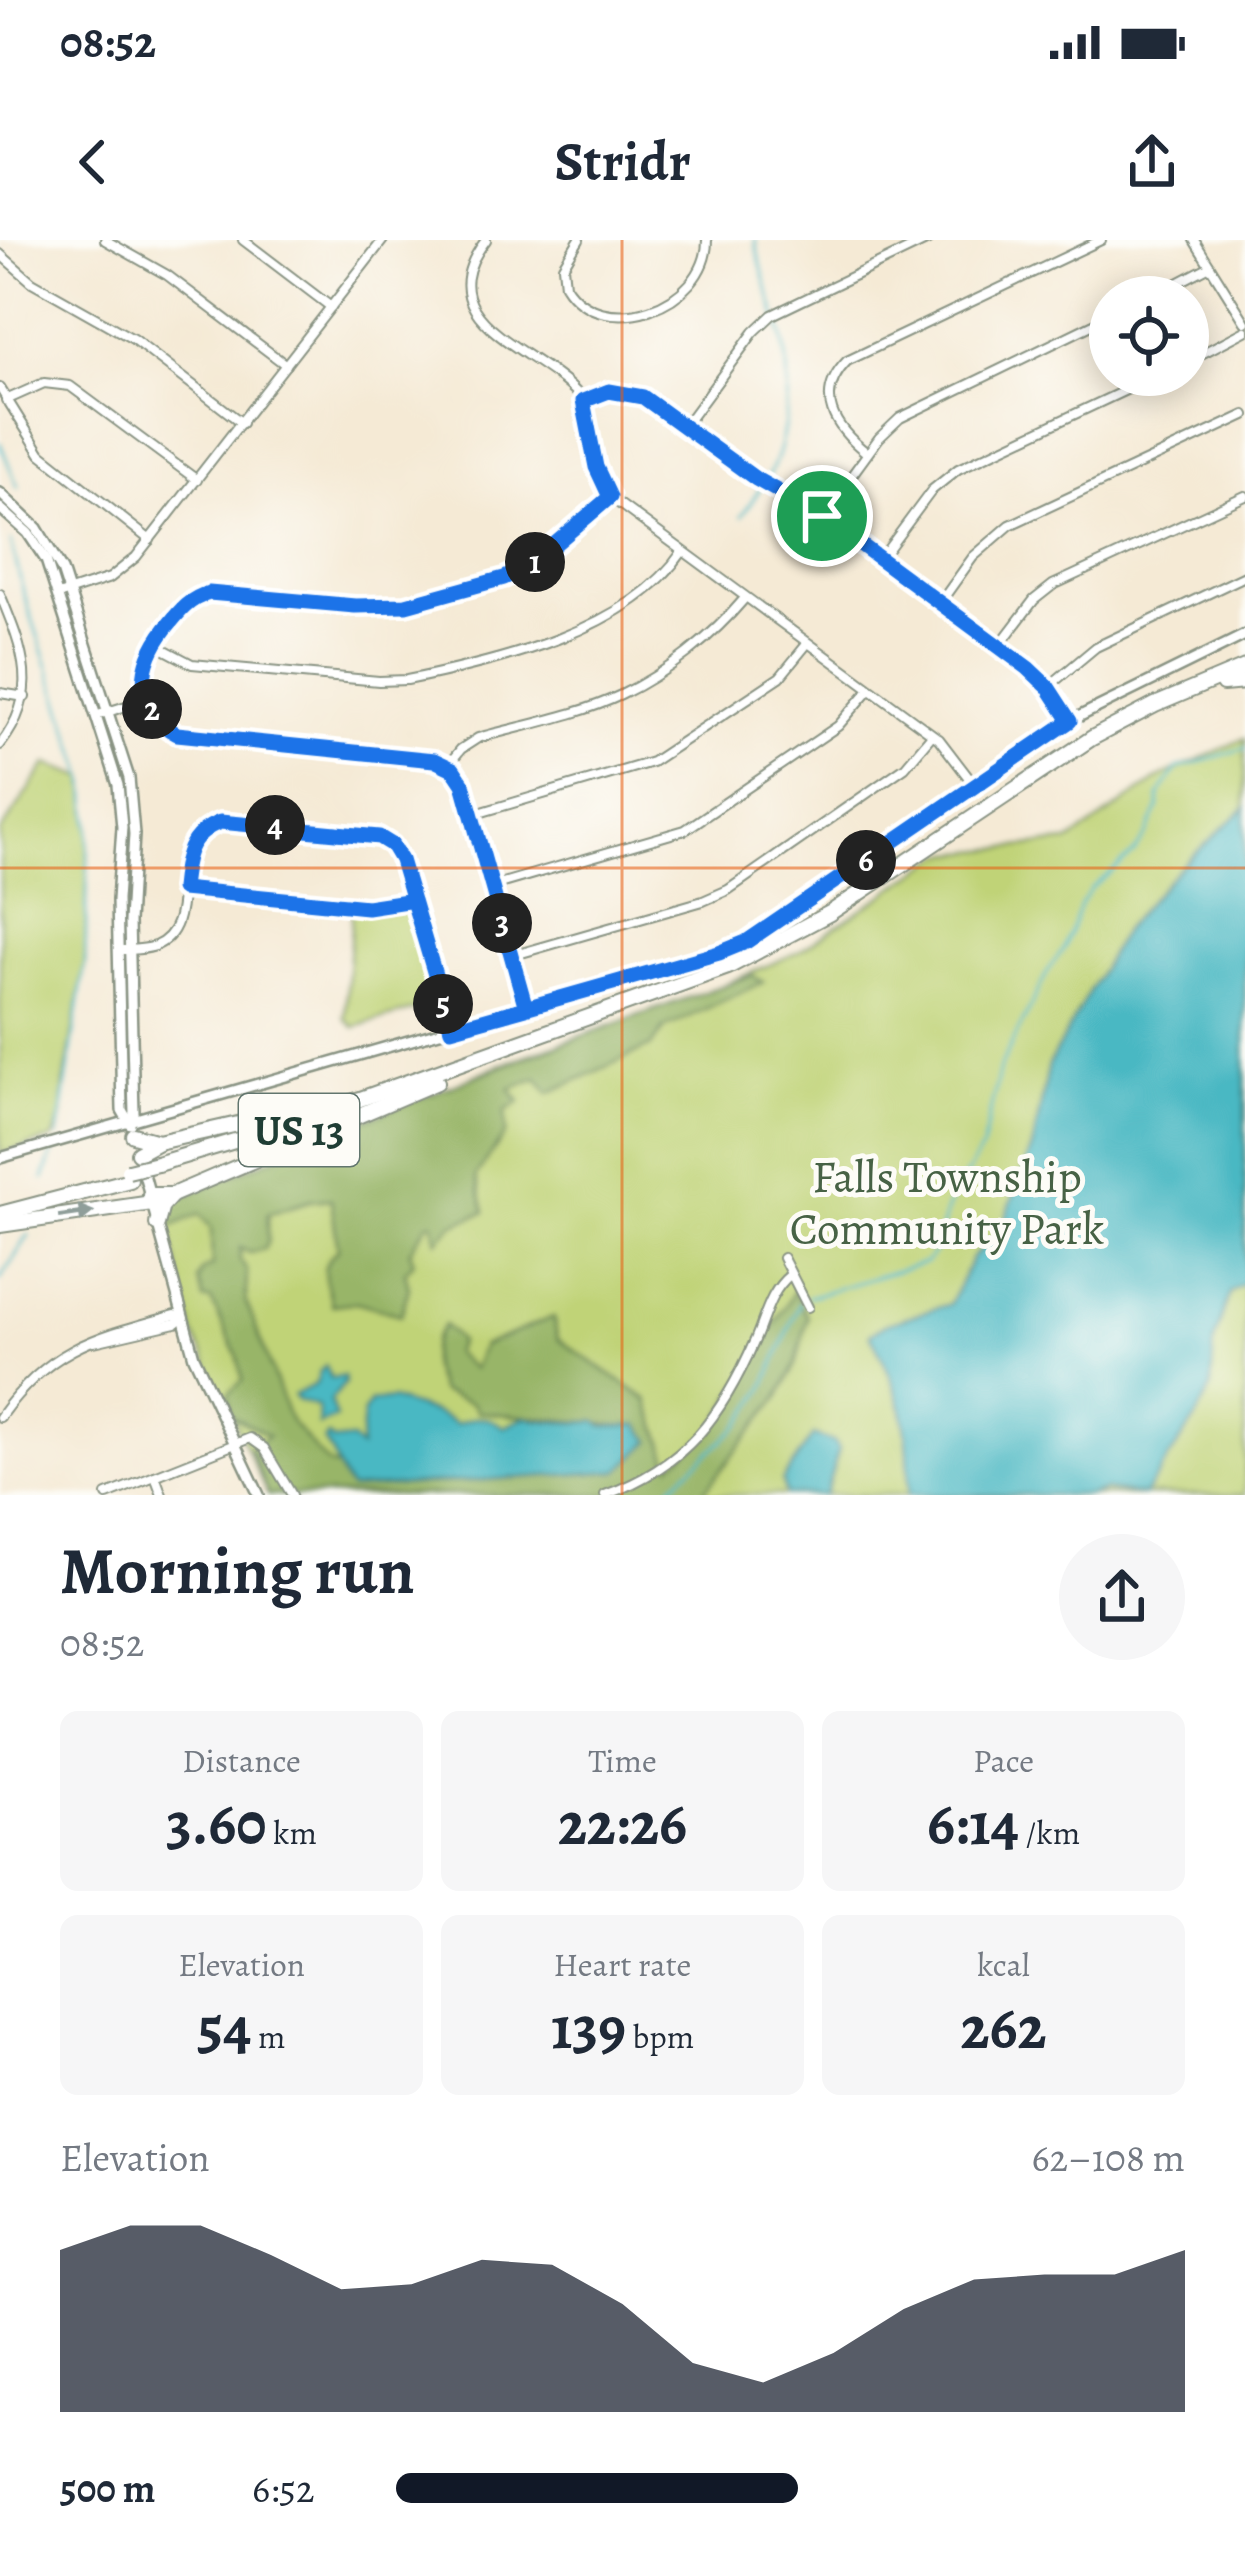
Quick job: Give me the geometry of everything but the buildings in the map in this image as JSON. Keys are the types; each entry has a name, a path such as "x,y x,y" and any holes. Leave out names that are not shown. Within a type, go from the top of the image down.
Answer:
{"highway":[{"name":"US 13","path":"0,1210 260,1143 667,1002 774,955 855,908 1076,758 1245,671"},
{"name":"US 13","path":"158,1168 686,986 749,958 850,901 1072,751 1176,696 1245,671"},
{"path":"0,1225 172,1195 437,1082"},
{"path":"138,1153 158,1142 389,1090"},
{"path":"132,1128 158,1142"},
{"path":"157,1224 162,1206 172,1195"}],"main road":[{"path":"0,493 47,541 124,759 134,815 124,950 132,1128 198,1368 260,1495"},
{"path":"0,508 35,541 64,593"},
{"path":"0,1158 132,1128 736,947 1070,721 1245,635"}],"street":[{"path":"106,240 167,274 286,365"},
{"path":"243,240 331,307"},
{"path":"64,593 120,572 150,540 383,240"},
{"path":"486,240 468,272 468,297 475,312 583,401 596,467 610,497 932,735 975,786"},
{"path":"579,240 563,266 565,285 587,307 608,313 645,312 673,301 703,263 707,240"},
{"path":"685,427 754,332 772,315 928,240"},
{"path":"867,453 842,432 831,412 832,382 847,361 1101,240"},
{"path":"1194,240 1245,327 1209,348"},
{"path":"0,254 32,281 133,339 242,423"},
{"path":"1191,276 1210,266"},
{"path":"822,516 890,426 923,404 1089,326"},
{"path":"6,400 44,383 70,386 197,481"},
{"path":"0,388 40,454 150,540"},
{"path":"583,401 609,391 643,397 756,479 822,516 999,646 1048,687 1070,721"},
{"path":"880,560 932,490 958,469 1113,396"},
{"path":"940,603 986,544 1010,525 1245,415"},
{"path":"999,646 1034,600 1053,585 1245,496"},
{"path":"526,1008 462,782 448,766 434,760 186,737 164,727 148,699 144,665 183,607 209,593 392,607 504,578 537,561 610,497"},
{"path":"154,644 192,664 407,680 590,628 650,589 682,552"},
{"path":"1048,687 1096,646 1245,576"},
{"path":"0,594 24,666 25,698 17,721 0,745"},
{"path":"448,766 478,738 610,700 634,688 713,633 745,598"},
{"path":"472,815 652,763 780,676 807,644"},
{"path":"492,886 685,830 838,726 870,689"},
{"path":"0,693 25,698"},
{"path":"104,713 148,699"},
{"path":"512,956 728,890 905,767 932,735"},
{"path":"124,950 152,947 172,934 191,843 208,827 231,821 379,837 397,852 451,1029"},
{"path":"182,889 367,907 413,900"},
{"path":"783,1258 808,1307"},
{"path":"605,1495 670,1463 700,1434 735,1385 774,1292 790,1275"},
{"path":"0,1417 37,1372 70,1350 172,1324 182,1317"},
{"path":"107,1495 250,1438 259,1441 292,1495"},
{"path":"155,1476 162,1495"}],"green space":[{"name":"Falls Township Community Park","path":"1245,738 1245,1495 268,1495 194,1334 165,1213 497,1066 716,988 798,952 944,854 1069,842 1159,778"},
{"path":"47,764 85,777 89,822 85,963 62,1116 53,1139 0,1154 0,833"},
{"path":"410,906 439,1003 354,1027 345,1018 352,911"},
{"path":"752,975 763,982 665,1028 651,1046 549,1093 537,1078 510,1089 520,1102 505,1111 506,1133 476,1176 485,1212 453,1224 437,1241 433,1223 428,1223 410,1251 414,1262 405,1272 409,1288 401,1315 357,1302 332,1305 324,1275 338,1249 331,1199 268,1214 264,1249 250,1253 240,1248 247,1271 246,1301 290,1421 328,1464 364,1475 630,1454 642,1428 478,1412 472,1403 441,1392 431,1357 444,1325 459,1341 454,1353 473,1369 482,1346 553,1317 558,1339 648,1400 671,1465 712,1432 794,1291 808,1317 796,1364 779,1397 701,1495 268,1495 250,1449 268,1436 231,1415 228,1394 243,1380 237,1355 211,1300 204,1300 198,1280 212,1266 211,1228 200,1214 166,1229 170,1202 459,1083"}],"water":[{"path":"1245,808 1245,1283 1230,1292 1214,1341 1211,1388 1197,1417 1144,1495 1104,1490 1088,1495 908,1495 902,1411 870,1334 888,1323 950,1304 972,1258 1001,1229 1033,1145 1049,1064 1124,929 1177,870"},
{"path":"326,1366 331,1379 344,1376 345,1383 330,1401 336,1418 319,1425 318,1407 294,1395 316,1384"},
{"path":"392,1399 456,1424 480,1418 504,1427 526,1417 595,1421 604,1426 639,1425 651,1441 619,1471 351,1489 324,1441 328,1436 333,1441 351,1439 360,1448 363,1415 370,1402"},
{"path":"813,1435 839,1449 825,1495 786,1495 782,1481"}],"waterway":[{"path":"755,240 787,367 784,427 767,479"},
{"path":"0,443 18,487"},
{"path":"742,516 761,487"},
{"path":"11,541 86,780 85,963 58,1137"},
{"path":"808,1297 927,1262 948,1206 982,1148 1000,1068 1064,948 1081,903 1134,853 1159,807 1159,796 1177,769 1245,748"},
{"path":"44,1179 55,1146"},
{"path":"0,1280 29,1235"},
{"path":"661,1495 739,1426 763,1391 800,1303"}],"route":[{"path":"822,516 756,479 643,397 609,391 583,401 596,467 610,497 528,567 504,578 392,607 209,593 183,607 150,650 144,687 152,711 164,727 177,734 434,760 453,769 463,784 526,1008 451,1029 413,900 401,860 392,845 379,837 220,822 202,830 191,843 182,889 367,907 413,900 451,1029 526,1008 719,953 746,942 1070,721 1048,687 1028,668 822,516"}]}
